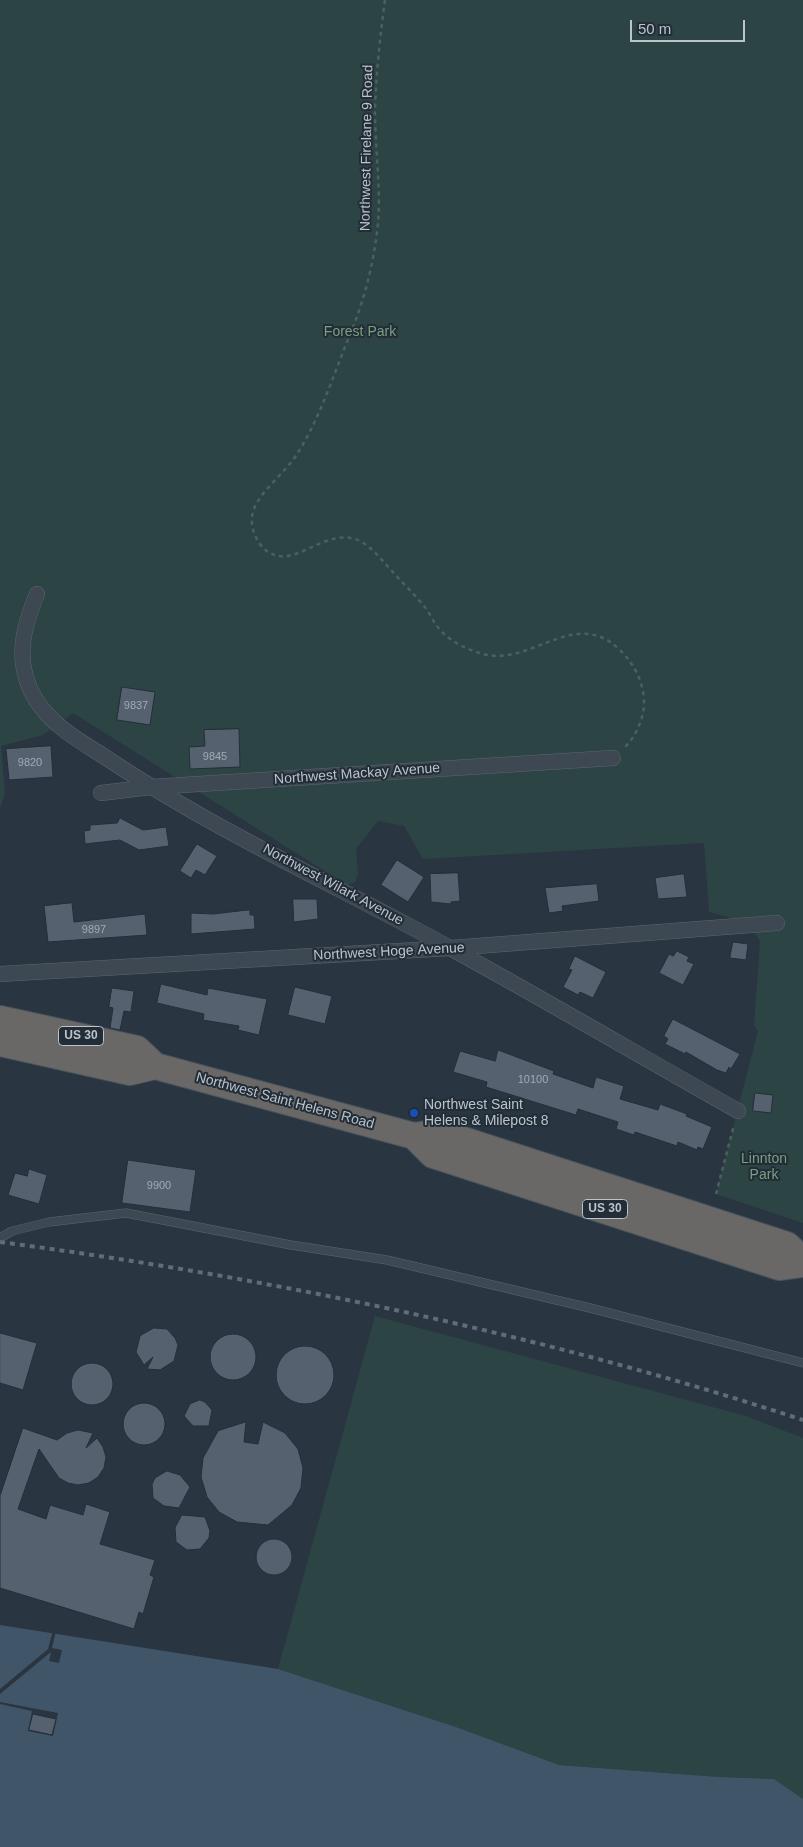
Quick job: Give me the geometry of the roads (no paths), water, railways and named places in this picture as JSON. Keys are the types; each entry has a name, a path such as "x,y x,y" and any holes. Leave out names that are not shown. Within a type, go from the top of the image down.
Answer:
{"highway":[{"name":"Northwest Saint Helens Road","path":"0,1019 136,1049 155,1066 414,1136 440,1132 525,1158 787,1245 803,1260"},
{"name":"Northwest Saint Helens Road","path":"0,1043 130,1072 155,1066"},
{"name":"Northwest Saint Helens Road","path":"414,1136 433,1155 780,1267 803,1264"}],"street":[{"name":"Northwest Wilark Avenue","path":"37,594 24,626 21,655 27,680 36,700 49,717 67,733 151,787 450,948 738,1112"},
{"name":"Northwest Mackay Avenue","path":"100,793 151,787 613,758"},
{"name":"Northwest Hoge Avenue","path":"0,974 450,948 777,924"}],"lane":[{"path":"0,1238 12,1232 49,1222 126,1213 291,1245 386,1260 590,1308 803,1363"}],"water":[{"path":"0,1625 278,1669 456,1727 559,1765 719,1777 774,1779 803,1799 803,1847 0,1847"}],"railway":[{"path":"0,1242 204,1273 406,1312 506,1335 605,1361 803,1420"}],"place":[{"name":"Northwest Saint Helens & Milepost 8","path":"414,1113"}],"park label":[{"name":"Forest Park","path":"360,332"},
{"name":"Linnton Park","path":"764,1168"}]}
